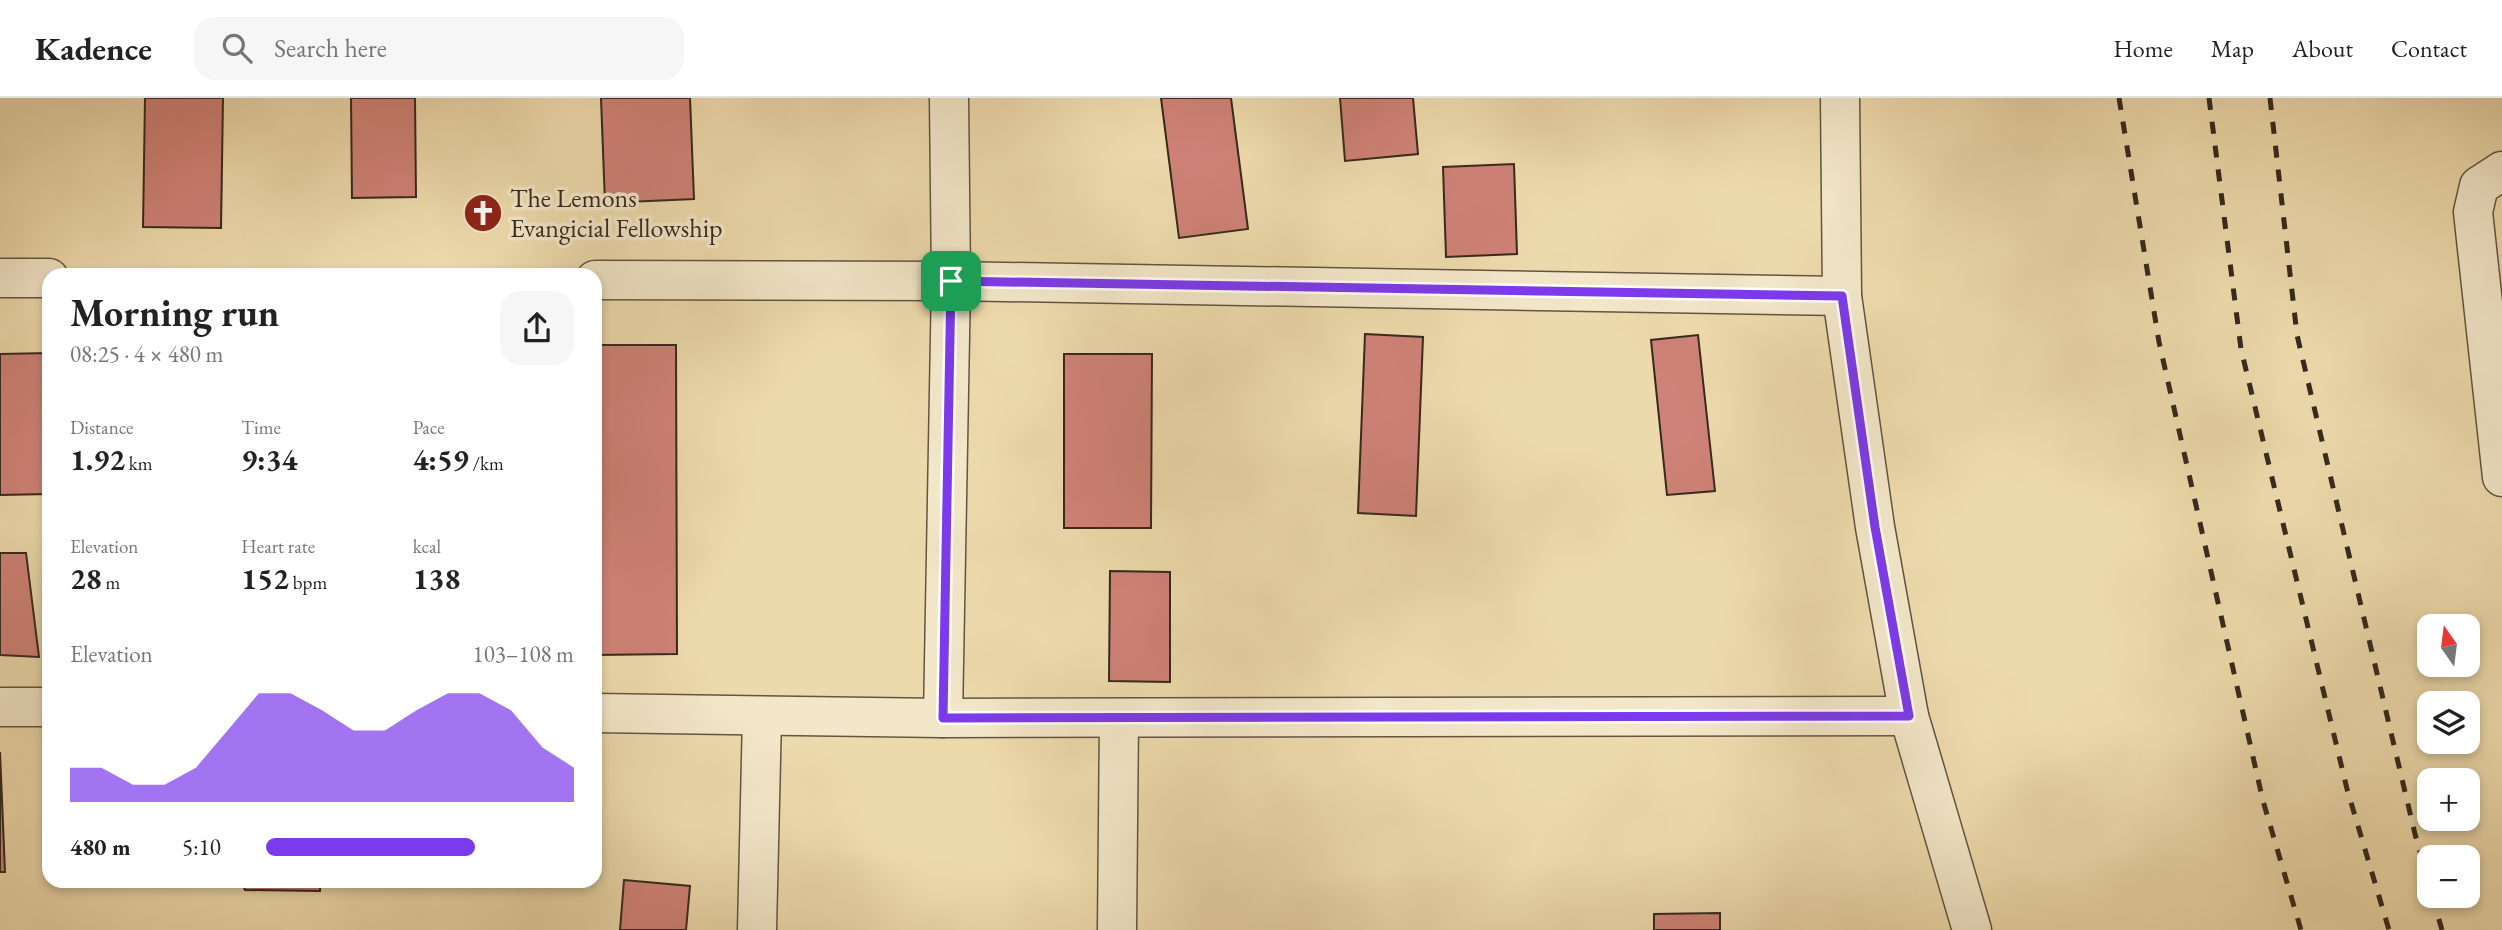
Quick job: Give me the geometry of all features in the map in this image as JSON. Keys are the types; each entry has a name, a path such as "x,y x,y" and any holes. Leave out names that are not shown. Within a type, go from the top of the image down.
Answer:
{"street":[{"path":"943,718 951,281 949,98"},
{"path":"1840,98 1842,296 1875,527 1909,716 1972,930"},
{"path":"2500,453 2473,212 2479,186 2502,171"},
{"path":"0,278 42,278"},
{"path":"602,280 951,281 1842,296"},
{"path":"0,707 42,707"},
{"path":"602,713 943,718 1909,716"},
{"path":"757,930 762,716"},
{"path":"1117,930 1119,718"}],"building":[{"path":"145,98 223,98 221,228 143,227"},
{"path":"351,98 415,98 416,197 352,198"},
{"path":"601,98 690,98 694,199 605,203"},
{"path":"1161,98 1231,98 1248,229 1179,238"},
{"path":"1340,98 1413,98 1418,154 1345,161"},
{"path":"1514,164 1517,254 1446,257 1443,167"},
{"path":"1365,334 1423,337 1416,516 1358,513"},
{"path":"1698,335 1715,491 1667,495 1651,340"},
{"path":"602,345 676,345 677,654 602,655"},
{"path":"42,353 42,494 0,495 0,354"},
{"path":"1064,354 1152,354 1151,528 1064,528"},
{"path":"0,553 26,553 39,657 0,655"},
{"path":"1110,571 1170,572 1170,682 1109,681"},
{"path":"0,752 5,872 0,872"},
{"path":"624,880 690,886 686,930 620,930"},
{"path":"244,888 320,888 320,891"},
{"path":"1720,913 1720,930 1654,930 1654,914"}],"railway":[{"path":"2119,98 2159,342 2263,801 2301,930"},
{"path":"2209,98 2241,349 2347,789 2389,930"},
{"path":"2270,98 2297,335 2418,845"},
{"path":"2436,908 2442,930"}],"place":[{"name":"The Lemons Evangicial Fellowship","path":"483,213"}],"route":[{"path":"951,281 1842,296 1875,527 1909,716 943,718 951,281"}]}
